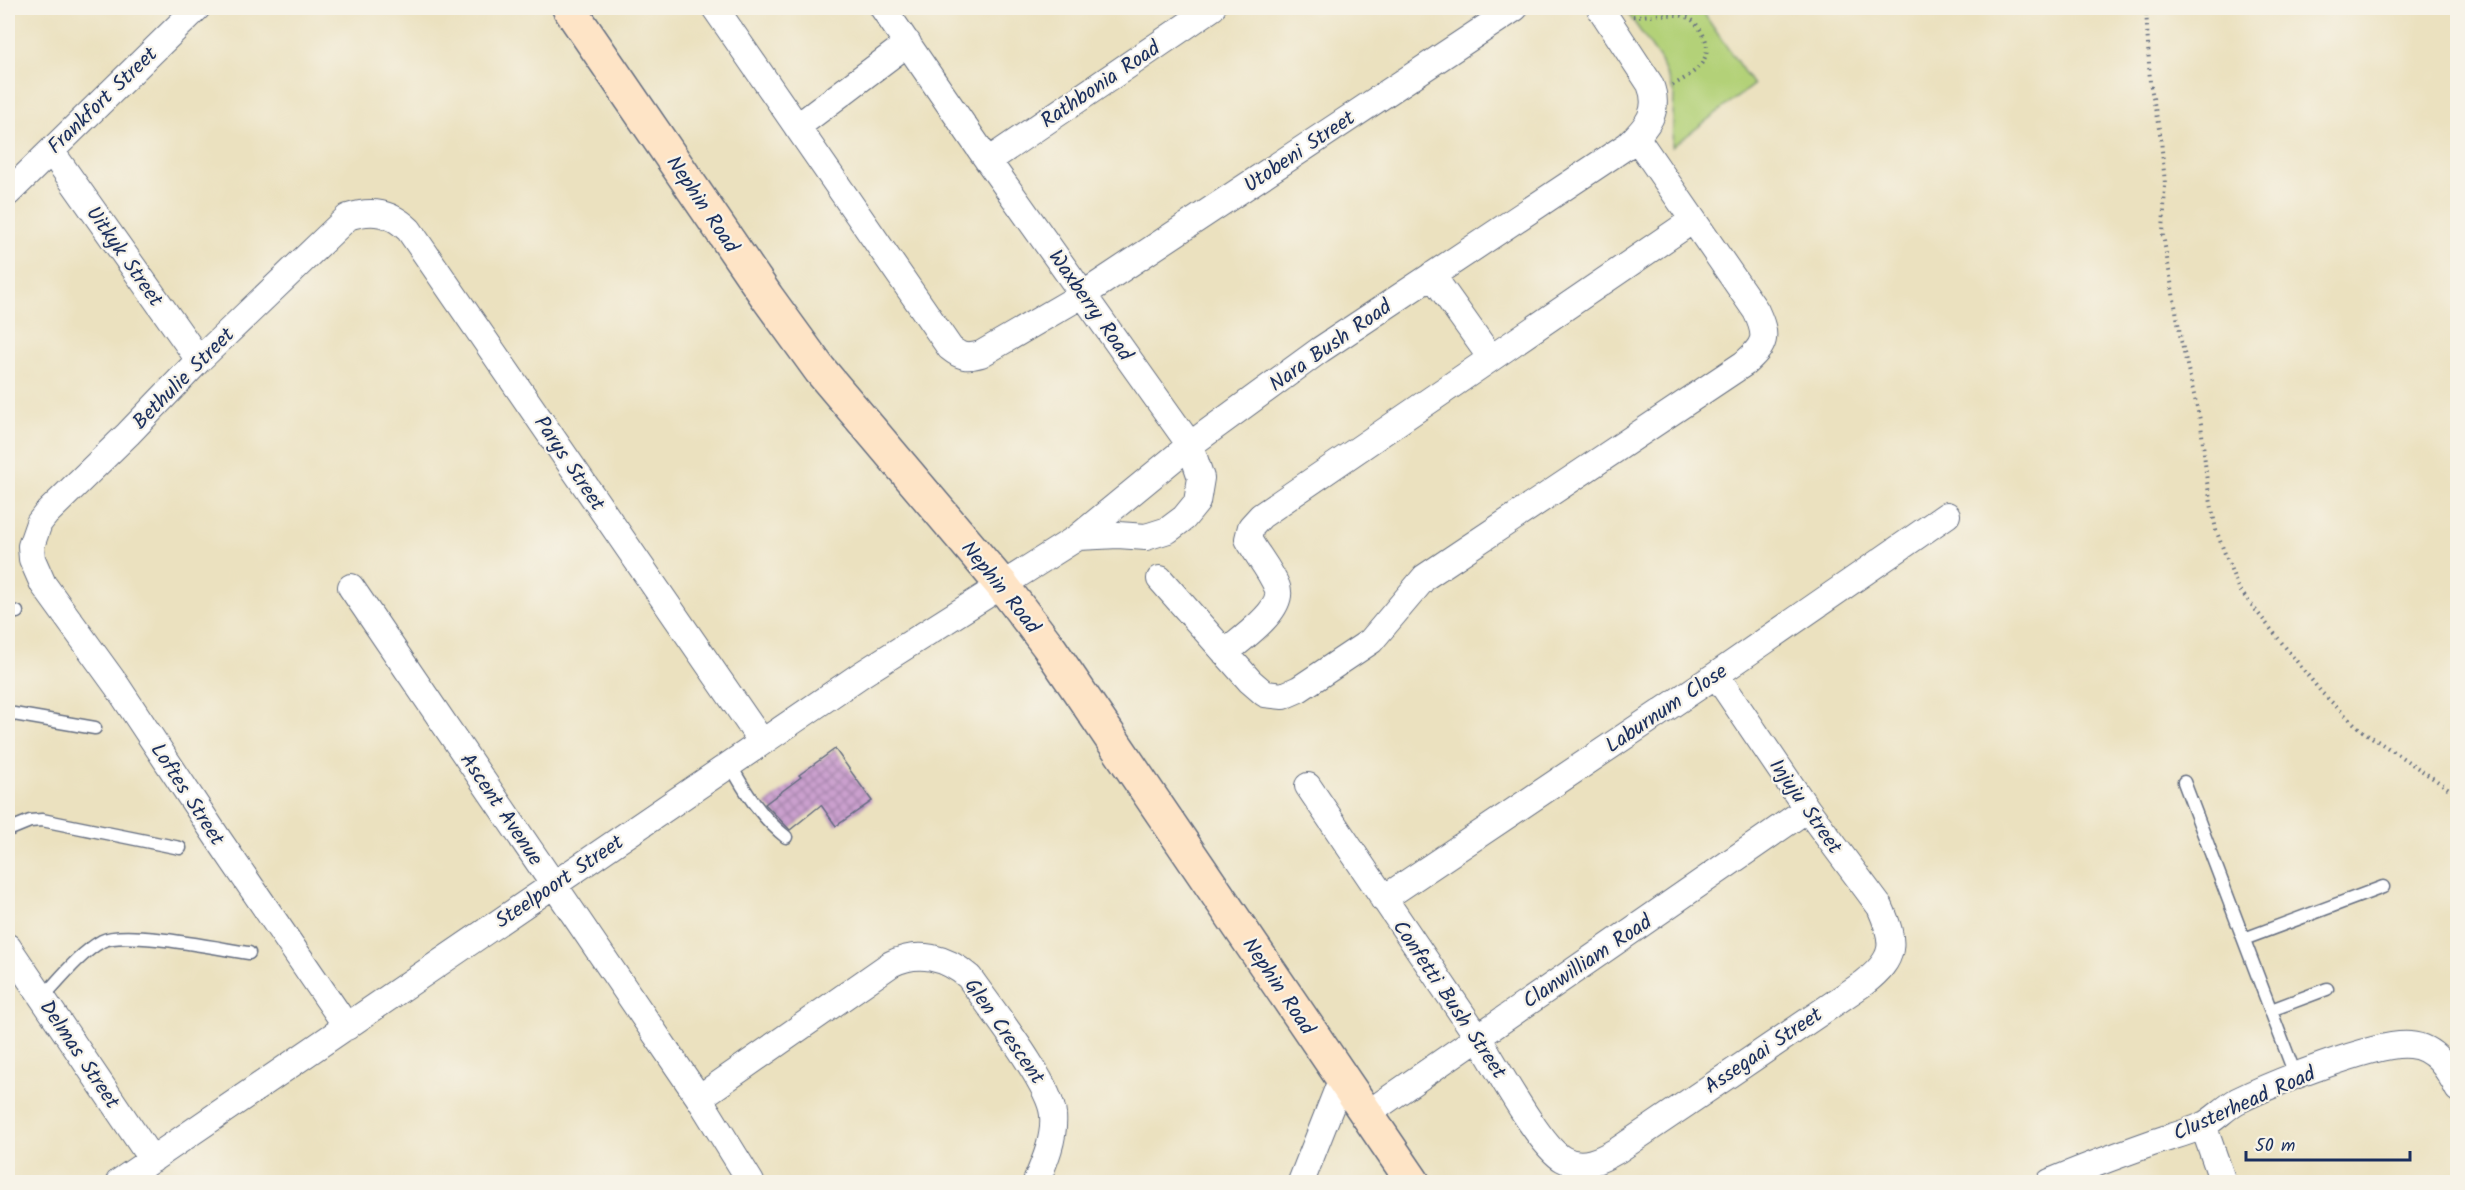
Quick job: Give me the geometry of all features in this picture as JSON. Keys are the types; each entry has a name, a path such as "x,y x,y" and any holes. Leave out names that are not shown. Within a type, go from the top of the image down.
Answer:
{"street":[{"name":"Frankfort Street","path":"8,193 197,8"},
{"name":"Nephin Road","path":"569,8 767,297 820,369 1002,585 1049,647 1413,1182"},
{"path":"715,8 797,127 908,43"},
{"name":"Rathbonia Road","path":"988,161 1212,8"},
{"name":"Utobeni Street","path":"797,127 950,348 959,356 970,358 981,354 1084,294 1515,8"},
{"name":"Waxberry Road","path":"894,11 908,43 988,161 1190,445 1201,478 1197,502 1184,518 1168,530 1146,537 1118,535 1078,537"},
{"path":"1603,12 1650,84 1655,100"},
{"name":"Nara Bush Road","path":"1002,585 1078,537 1190,445 1320,350 1611,156 1636,137 1651,120 1655,100"},
{"path":"1160,579 1250,681 1265,694 1283,696 1299,689 1371,640 1425,577 1736,369 1759,350 1764,340 1762,325 1756,312 1636,137"},
{"name":"Uitkyk Street","path":"51,151 199,360"},
{"name":"Parys Street","path":"359,213 379,212 390,215 409,230 762,742"},
{"name":"Bethulie Street","path":"33,559 34,534 46,514 337,225 359,213"},
{"path":"1226,653 1272,611 1278,600 1278,589 1248,539 1251,527 1261,516 1693,220"},
{"path":"1432,275 1491,358"},
{"name":"Laburnum Close","path":"1383,898 1716,675 1947,515"},
{"name":"Loftes Street","path":"33,559 43,584 117,686 347,1027"},
{"name":"Steelpoort Street","path":"120,1182 729,764 862,674 1002,585"},
{"name":"Ascent Avenue","path":"351,587 699,1098 751,1182"},
{"name":"Injuju Street","path":"1716,675 1807,809 1880,907 1888,924 1891,939"},
{"name":"Confetti Bush Street","path":"1308,786 1477,1036 1532,1122 1557,1155 1577,1164 1587,1164 1618,1150"},
{"name":"Clanwilliam Road","path":"1367,1114 1807,809"},
{"name":"Assegaai Street","path":"1618,1150 1878,972 1889,957 1891,939"},
{"name":"Delmas Street","path":"8,947 152,1160"},
{"name":"Glen Crescent","path":"699,1098 891,964 903,957 935,958 960,969 969,977 1045,1089 1053,1112 1053,1124 1049,1149 1036,1182"},
{"name":"Clusterhead Road","path":"2050,1182 2203,1125 2236,1102 2366,1052 2409,1044 2421,1047 2437,1057 2449,1072 2457,1089"},
{"path":"1301,1182 1341,1078"},
{"path":"2203,1125 2223,1182"}],"lane":[{"path":"8,713 95,728"},
{"path":"729,764 757,808 786,837"},
{"path":"2184,782 2296,1077"},
{"path":"8,830 30,820 42,820 180,848"},
{"path":"2244,939 2383,887"},
{"path":"42,998 88,951 111,938 135,937 249,953"},
{"path":"2271,1011 2326,989"}],"path":[{"path":"2146,8 2150,82 2161,139 2165,183 2163,235 2181,340 2200,424 2216,530 2238,588 2322,693 2361,730 2457,795"},
{"path":"1603,12 1676,16 1688,18 1699,27 1706,42 1707,55 1701,65 1655,100"}],"green space":[{"path":"1624,8 1700,8 1753,85 1672,147 1674,94 1660,59"}],"building":[{"path":"835,749 872,801 836,826 821,805 790,830 765,804"}]}
